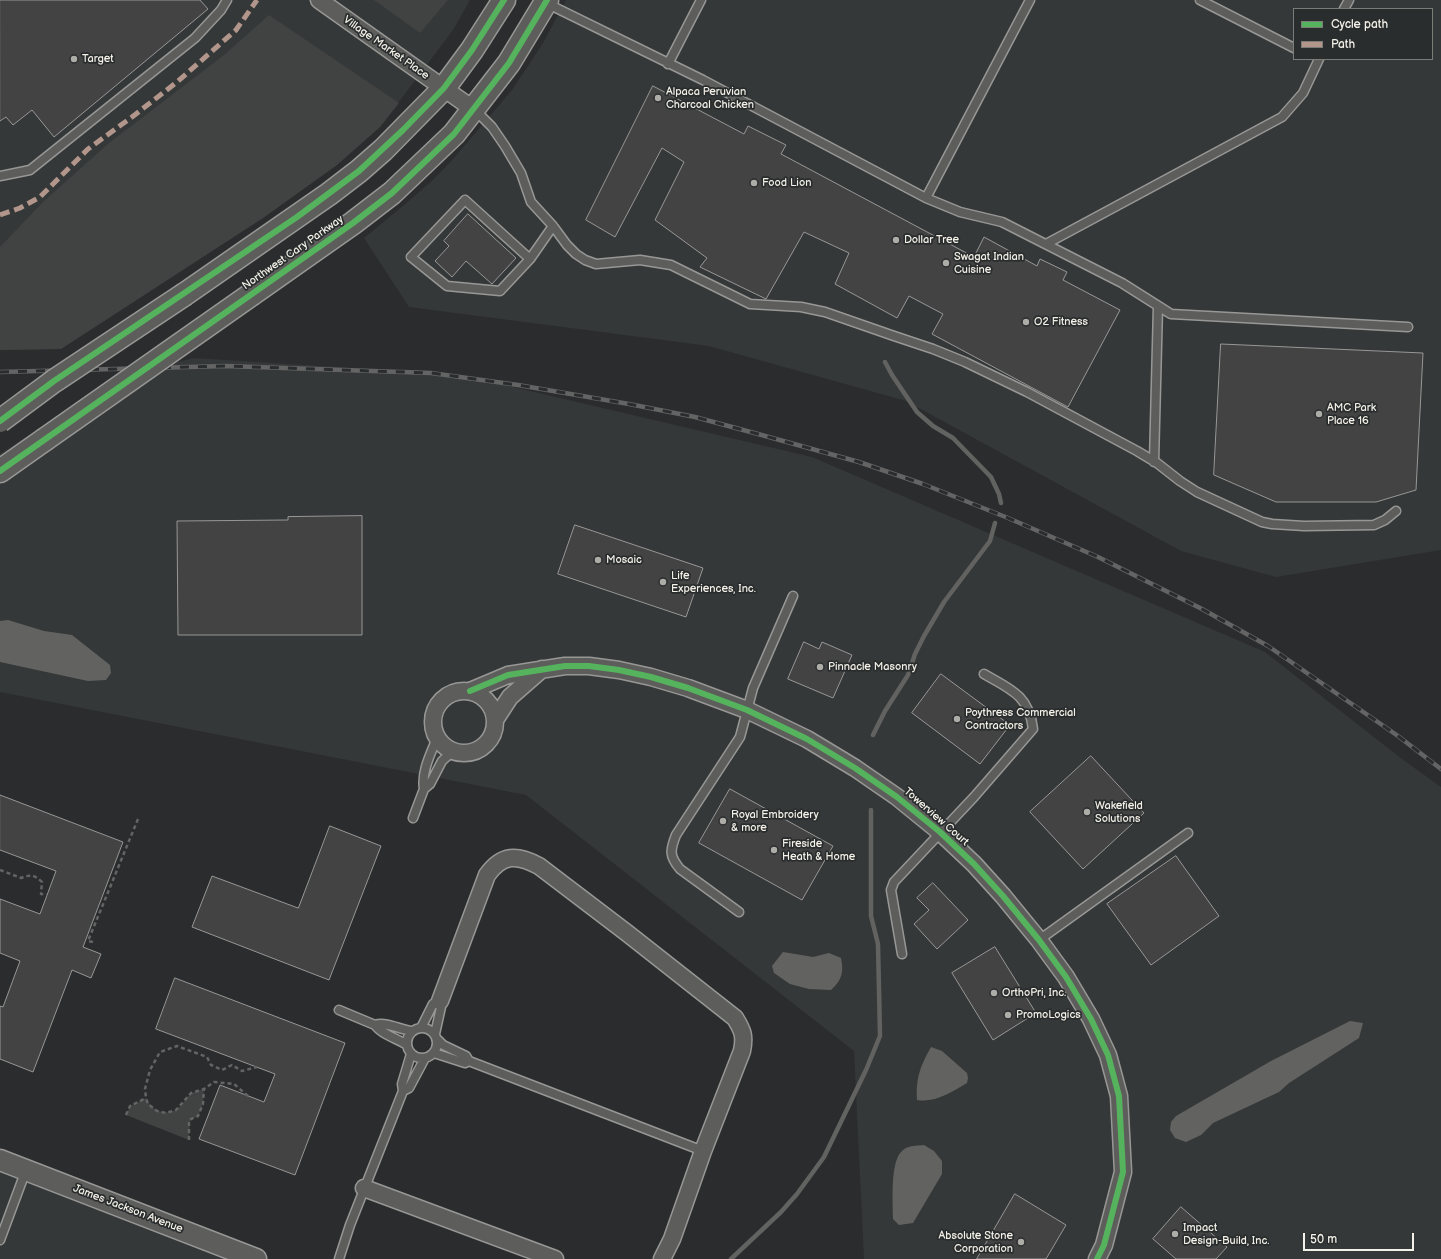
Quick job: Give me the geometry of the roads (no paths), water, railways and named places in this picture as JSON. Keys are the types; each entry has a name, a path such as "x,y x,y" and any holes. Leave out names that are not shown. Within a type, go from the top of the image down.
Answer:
{"main road":[{"path":"0,421 54,381 297,217 359,171 398,135 444,88 472,50 504,0"},
{"name":"Northwest Cary Parkway","path":"0,471 353,223 392,193 454,134 508,63 547,1"}],"street":[{"name":"Village Market Place","path":"319,0 473,109"},
{"name":"Towerview Court","path":"470,692 508,675 565,666 589,666 619,670 651,677 688,688 747,710 807,739 855,768 897,797 940,832 979,869 1039,940 1066,977 1091,1019 1108,1055 1119,1096 1123,1172 1104,1245 1097,1259"},
{"path":"495,720 510,697 542,669"},
{"path":"460,691 480,695 493,710 495,720 494,730 490,739 474,752 463,753 453,751 444,746 433,728 433,718 436,708 442,700 450,694 460,691"},
{"path":"440,1000 482,888 490,871 493,866 502,860 515,857 527,860 539,866 735,1018 742,1029 744,1040 742,1051 703,1150 672,1240 662,1259"},
{"name":"James Jackson Avenue","path":"0,1160 256,1259"},
{"path":"364,1188 555,1259"}],"lane":[{"path":"0,176 30,170 195,38 221,10 227,0"},
{"path":"668,64 702,0"},
{"path":"926,198 1030,0"},
{"path":"1200,0 1293,47"},
{"path":"547,1 668,64 723,90 926,198 960,212 1002,222 1046,244 1122,283 1171,314 1408,327"},
{"path":"1046,244 1282,117 1303,93 1317,60"},
{"path":"473,109 487,122 505,146 521,173 531,202 576,254 585,260 596,264 640,260 671,264 750,304 801,307 825,312 933,348 1027,392 1154,462 1180,482 1197,492 1253,519 1272,524 1304,526 1374,525 1385,520 1396,511"},
{"path":"530,259 465,200 412,257 447,286 500,291 530,259 553,226"},
{"path":"1154,462 1158,306"},
{"path":"739,912 680,869 672,860 671,848 676,834 740,737 753,688 793,596"},
{"path":"902,954 890,890 894,882 974,797 1033,729 1032,720 1027,707 1014,691 984,674"},
{"path":"413,818 424,789 423,782 426,768 438,738"},
{"path":"424,789 430,784 442,761 453,751"},
{"path":"1039,940 1188,832"},
{"path":"412,1031 408,1035 407,1045 411,1054 416,1057 425,1058 434,1053 436,1049 436,1036 441,1008 440,1000 433,1004 421,1028"},
{"path":"339,1010 375,1025 378,1030 407,1045"},
{"path":"375,1025 381,1023 402,1030 412,1031 427,1028 443,1045 466,1056 469,1061 703,1150"},
{"path":"434,1053 458,1062 465,1063 469,1061"},
{"path":"339,1259 364,1188 403,1091 402,1084 411,1054"},
{"path":"403,1091 410,1088 425,1058"},
{"path":"0,1240 26,1170"}],"waterway":[{"path":"885,362 917,412 933,426 953,438 991,477 999,494 1001,503"},
{"path":"873,735 885,711 908,675 915,654 924,636 944,602 990,541 995,523"},
{"path":"731,1259 781,1212 797,1194 824,1157 866,1070 880,1036 878,944 871,916 871,810"}],"railway":[{"path":"0,372 226,366 431,373 518,385 629,404 695,417 758,434 859,462 923,484 1008,518 1098,557 1202,609 1268,646 1398,736 1441,769"}],"place":[{"name":"Target","path":"74,59"},
{"name":"Alpaca Peruvian Charcoal Chicken","path":"658,98"},
{"name":"Food Lion","path":"754,183"},
{"name":"Dollar Tree","path":"896,240"},
{"name":"Swagat Indian Cuisine","path":"946,263"},
{"name":"O2 Fitness","path":"1026,322"},
{"name":"AMC Park Place 16","path":"1319,414"},
{"name":"Mosaic","path":"598,560"},
{"name":"Life Experiences, Inc.","path":"663,582"},
{"name":"Pinnacle Masonry","path":"820,667"},
{"name":"Poythress Commercial Contractors","path":"957,719"},
{"name":"Wakefield Solutions","path":"1087,812"},
{"name":"Royal Embroidery & more","path":"723,821"},
{"name":"Fireside Heath & Home","path":"774,850"},
{"name":"OrthoPri, Inc.","path":"994,993"},
{"name":"PromoLogics","path":"1008,1015"},
{"name":"Impact Design-Build, Inc.","path":"1175,1234"},
{"name":"Absolute Stone Corporation","path":"1021,1242"}]}
